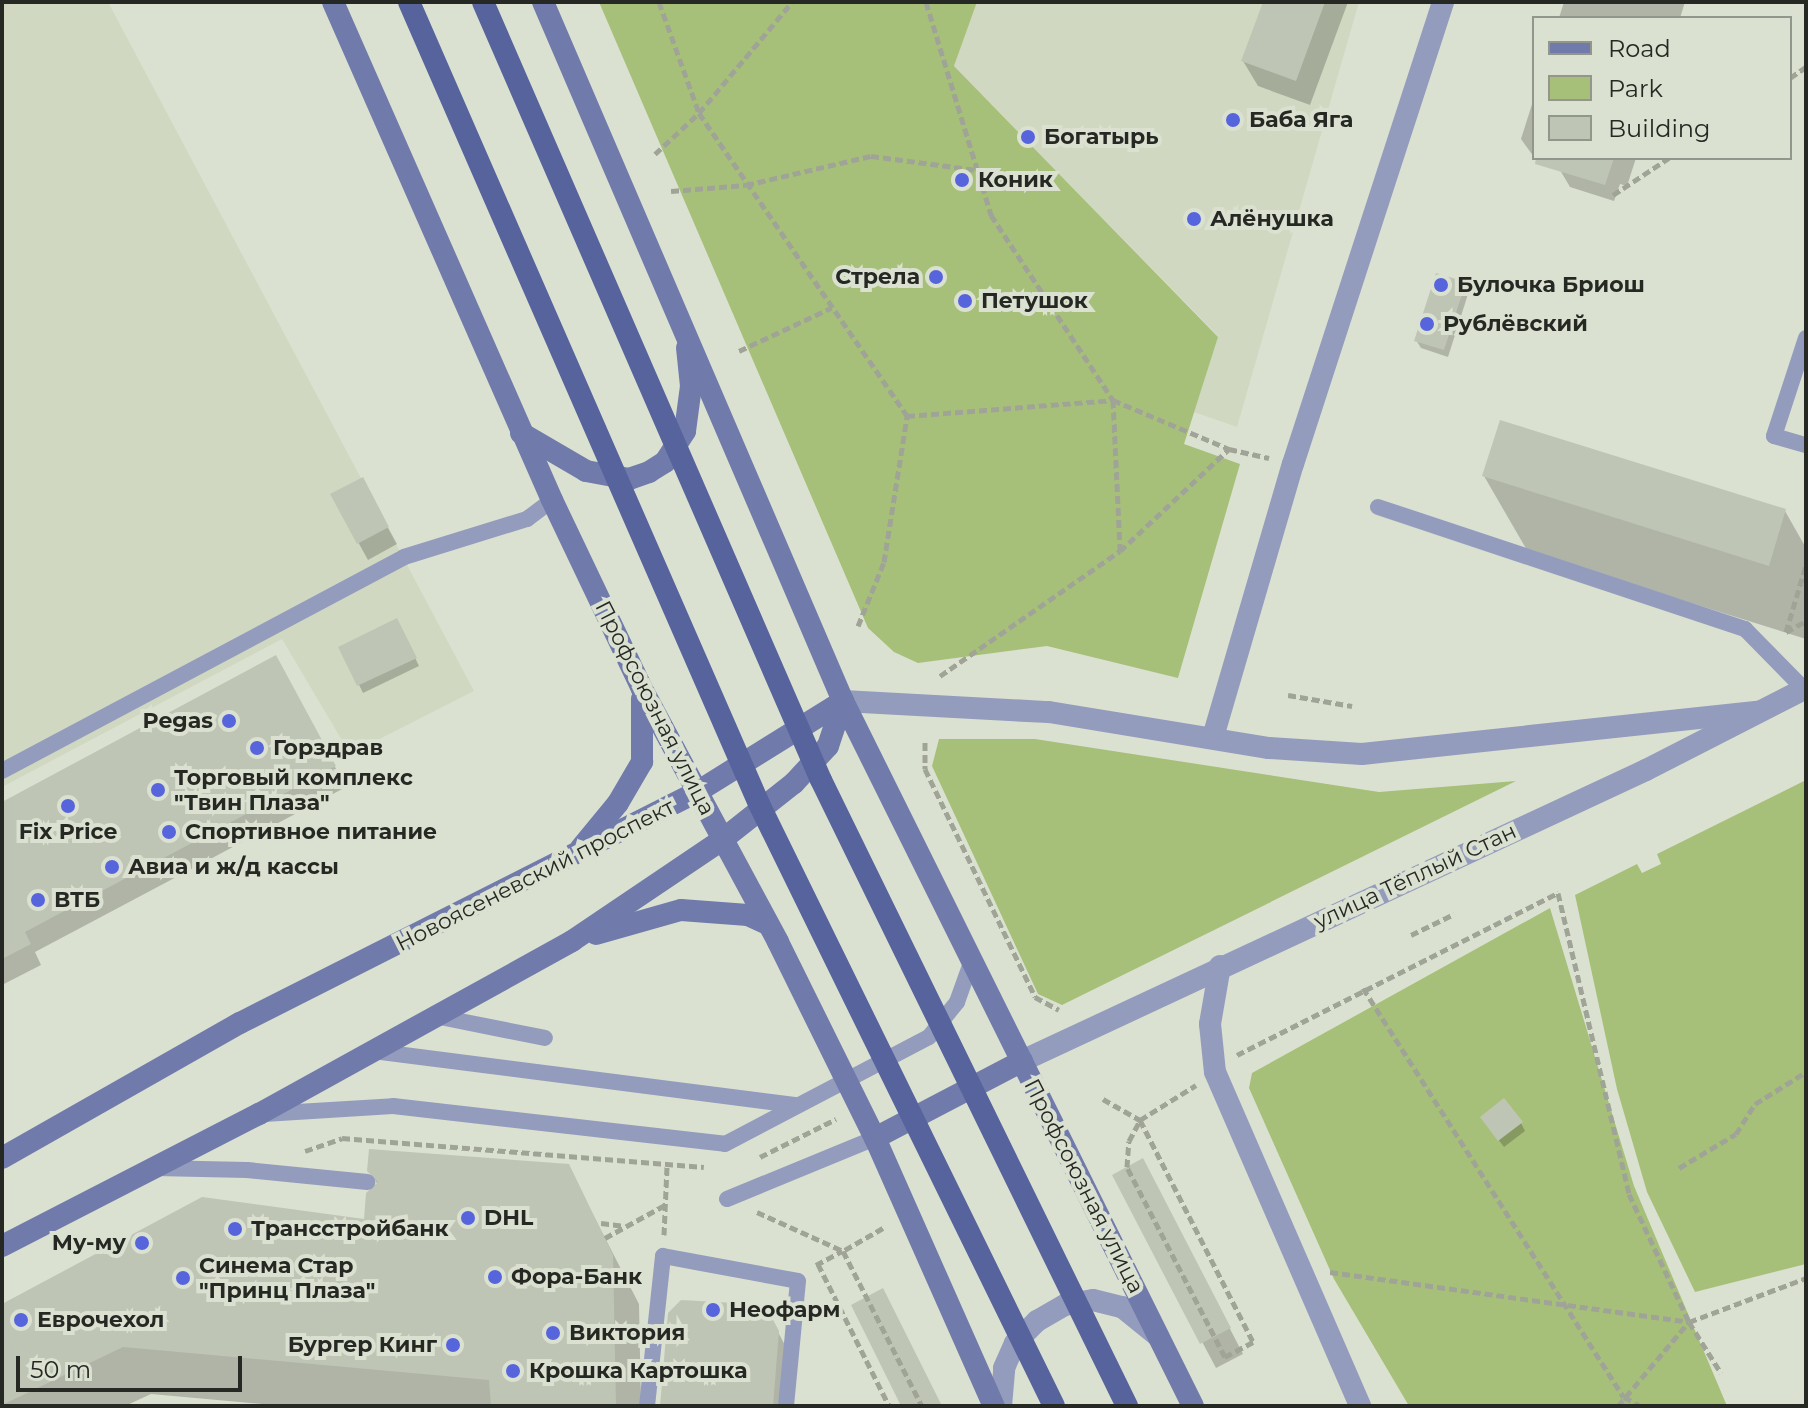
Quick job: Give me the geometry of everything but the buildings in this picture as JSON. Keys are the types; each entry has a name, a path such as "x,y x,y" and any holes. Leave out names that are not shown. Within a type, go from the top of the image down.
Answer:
{"main road":[{"name":"Профсоюзная улица","path":"333,2 552,500 642,689 767,924 875,1138 994,1406"},
{"path":"409,2 759,804 1054,1406"},
{"path":"483,2 821,780 1127,1406"},
{"name":"Профсоюзная улица","path":"543,2 685,323 843,701 1193,1406"},
{"path":"521,433 586,471 629,479 665,462 685,431 691,386 685,323"},
{"path":"575,855 618,803 642,762 642,689"},
{"path":"2,1246 259,1114 572,941 722,840 794,783 828,746 843,701"},
{"name":"Новоясеневский проспект","path":"2,1158 240,1023 697,792 843,701"},
{"path":"572,941 681,910 748,915 767,924"},
{"path":"875,1138 1022,1061"}],"street":[{"path":"1213,737 1293,464 1443,2"},
{"name":"улица Тёплый Стан","path":"1022,1061 1220,966 1646,770 1805,689"},
{"path":"843,701 1049,712 1269,748 1362,754 1758,712"},
{"path":"1220,966 1210,1024 1215,1072 1360,1406"},
{"path":"1001,1406 1004,1368 1015,1343 1037,1321 1065,1305 1093,1300 1122,1307 1161,1340"}],"lane":[{"path":"1806,338 1774,436 1806,445"},
{"path":"2,771 404,557 527,519 552,500"},
{"path":"1378,507 1745,629 1805,689"},
{"path":"259,1114 393,1106 725,1144 929,1037 957,1002 972,960"},
{"path":"435,1016 545,1038"},
{"path":"373,1051 797,1105"},
{"path":"727,1199 875,1138"},
{"path":"153,1168 247,1170 367,1182"},
{"path":"647,1406 663,1256 798,1281 786,1406"}],"path":[{"path":"659,2 699,113 907,416 884,562 858,626"},
{"path":"655,154 699,113 792,2"},
{"path":"926,2 991,215 1113,400 1120,551"},
{"path":"671,191 746,185 871,156 977,170"},
{"path":"1613,195 1666,160"},
{"path":"739,351 831,308"},
{"path":"907,416 1113,400 1229,449 1293,464"},
{"path":"940,676 1120,551 1229,449"},
{"path":"1786,632 1806,565"},
{"path":"1288,695 1352,706"},
{"path":"925,742 925,769 1035,997 1059,1010"},
{"path":"1230,1061 1363,988 1558,893 1629,1194 1689,1322 1721,1373"},
{"path":"1411,935 1454,914"},
{"path":"1363,988 1573,1310 1624,1397 1640,1406"},
{"path":"1679,1168 1736,1134 1755,1104 1806,1072"},
{"path":"1103,1099 1140,1120 1253,1342 1225,1357 1127,1167 1129,1141 1140,1120 1200,1082"},
{"path":"749,1162 836,1119"},
{"path":"302,1152 342,1138 708,1167"},
{"path":"663,1256 667,1166"},
{"path":"727,1199 843,1251 922,1406"},
{"path":"605,1238 665,1205"},
{"path":"601,1223 626,1227"},
{"path":"798,1281 818,1264 883,1228"},
{"path":"818,1264 889,1406"},
{"path":"1327,1271 1573,1310 1689,1322 1806,1278"},
{"path":"1618,1406 1689,1322"}],"shaded area":[{"path":"2,2 108,2 474,691 350,754 282,639 2,787"},
{"path":"977,2 1359,2 1237,427 1194,412 1218,336 954,66"}],"green space":[{"path":"599,2 977,2 954,66 1218,337 1184,444 1240,464 1178,678 1047,646 918,663 894,652 868,628"},
{"path":"939,739 1035,739 1379,792 1516,781 1062,1005 1038,994 932,766"},
{"path":"1806,780 1806,1264 1695,1292 1647,1192 1617,1089 1575,895 1637,864 1642,873 1661,864 1657,854"},
{"path":"1550,908 1634,1186 1727,1406 1409,1406 1334,1279 1249,1088 1252,1073"}],"place":[{"name":"Баба Яга","path":"1233,120"},
{"name":"Богатырь","path":"1028,137"},
{"name":"Коник","path":"962,180"},
{"name":"Алёнушка","path":"1194,219"},
{"name":"Стрела","path":"936,277"},
{"name":"Булочка Бриош","path":"1441,285"},
{"name":"Петушок","path":"965,301"},
{"name":"Рублёвский","path":"1427,324"},
{"name":"Pegas","path":"229,721"},
{"name":"Горздрав","path":"257,748"},
{"name":"Торговый комплекс \"Твин Плаза\"","path":"158,790"},
{"name":"Fix Price","path":"68,806"},
{"name":"Спортивное питание","path":"169,832"},
{"name":"Авиа и ж/д кассы","path":"112,867"},
{"name":"ВТБ","path":"38,900"},
{"name":"DHL","path":"468,1218"},
{"name":"Трансстройбанк","path":"235,1229"},
{"name":"Му-му","path":"142,1243"},
{"name":"Фора-Банк","path":"495,1277"},
{"name":"Синема Стар \"Принц Плаза\"","path":"183,1278"},
{"name":"Неофарм","path":"713,1310"},
{"name":"Еврочехол","path":"21,1320"},
{"name":"Виктория","path":"553,1333"},
{"name":"Бургер Кинг","path":"453,1345"},
{"name":"Крошка Картошка","path":"513,1371"}]}
